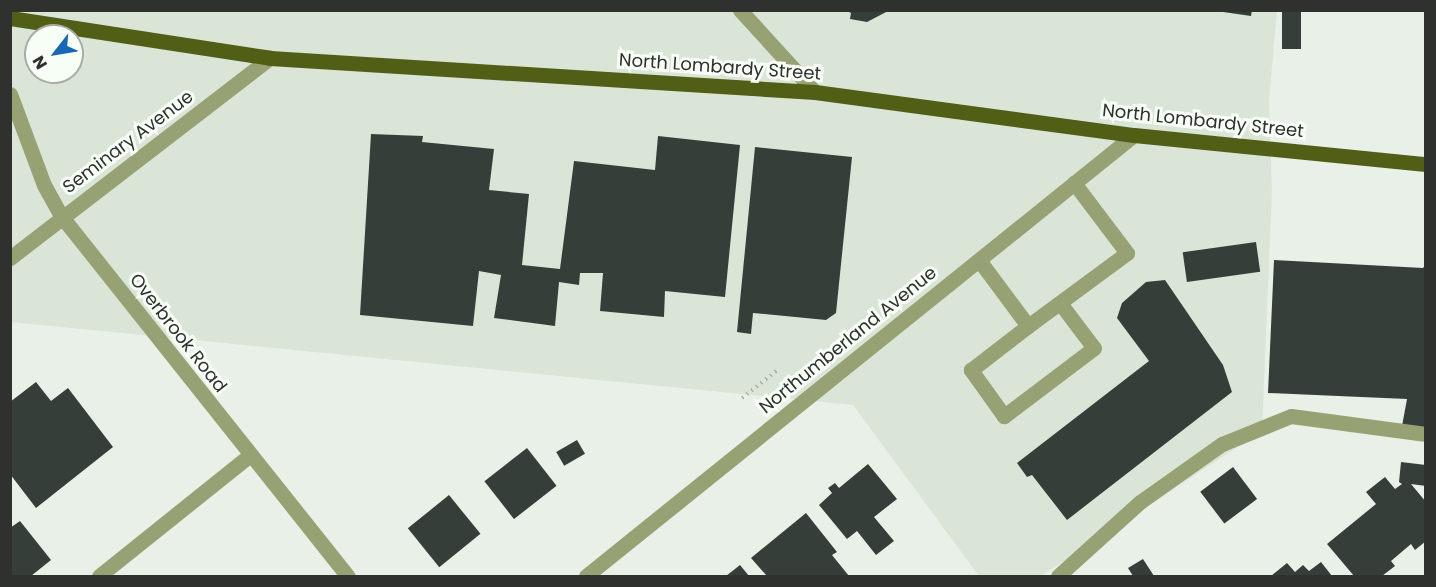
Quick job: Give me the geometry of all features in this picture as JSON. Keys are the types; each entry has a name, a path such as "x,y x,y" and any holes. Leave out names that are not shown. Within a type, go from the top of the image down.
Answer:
{"main road":[{"name":"North Lombardy Street","path":"10,18 270,58 815,92 1134,135 1425,164"}],"street":[{"path":"740,10 815,92"},
{"name":"Seminary Avenue","path":"10,258 270,58"},
{"name":"Overbrook Road","path":"10,94 44,185 62,217 348,576"},
{"name":"Northumberland Avenue","path":"586,576 1134,135"},
{"path":"1060,303 1094,348 1005,416 971,370 1126,253 1074,183"},
{"path":"978,260 1028,326"},
{"path":"1058,576 1140,502 1222,444 1291,416 1425,434"},
{"path":"99,576 250,455"}],"path":[{"path":"742,398 780,369"}],"shaded area":[{"path":"10,11 1277,11 1269,101 1272,191 1262,431 1041,576 979,576 853,405 11,322"}],"building":[{"path":"845,10 890,10 867,22 850,19 851,13"},
{"path":"1209,10 1252,10 1251,16"},
{"path":"1282,10 1301,10 1301,49 1282,49"},
{"path":"371,134 423,136 422,142 494,149 489,190 529,194 522,265 560,269 574,161 655,170 658,136 740,145 725,297 665,291 664,317 600,311 603,273 580,273 579,285 559,282 555,326 494,318 501,275 479,271 473,326 360,315"},
{"path":"755,147 852,157 836,313 826,320 753,313 751,334 737,332"},
{"path":"1256,242 1260,272 1187,282 1183,252"},
{"path":"1274,260 1423,268 1426,264 1426,429 1402,426 1407,399 1268,393"},
{"path":"1165,280 1223,365 1232,392 1067,520 1032,475 1027,477 1017,463 1149,361 1117,318 1122,303 1146,282"},
{"path":"36,382 51,401 68,388 113,447 36,508 10,474 10,402"},
{"path":"577,440 585,454 564,466 556,452"},
{"path":"527,448 557,486 514,519 484,481"},
{"path":"1401,462 1426,465 1426,486 1411,484 1426,502 1426,541 1415,550 1411,544 1391,561 1395,566 1382,576 1354,576 1327,544 1376,504 1366,492 1385,477 1395,489 1402,484 1399,482"},
{"path":"868,464 897,499 874,517 894,541 876,555 857,531 847,539 819,505 832,493 828,488 835,483 839,488"},
{"path":"1233,467 1257,499 1224,524 1200,492"},
{"path":"449,495 480,534 439,567 408,528"},
{"path":"806,513 837,552 832,555 849,576 767,576 751,558"},
{"path":"20,521 51,560 31,576 10,576 10,528"},
{"path":"1143,559 1154,576 1133,576 1128,568"},
{"path":"1321,562 1332,576 1271,576 1287,563 1295,572 1303,565 1309,571"},
{"path":"740,565 749,576 726,576"}]}
